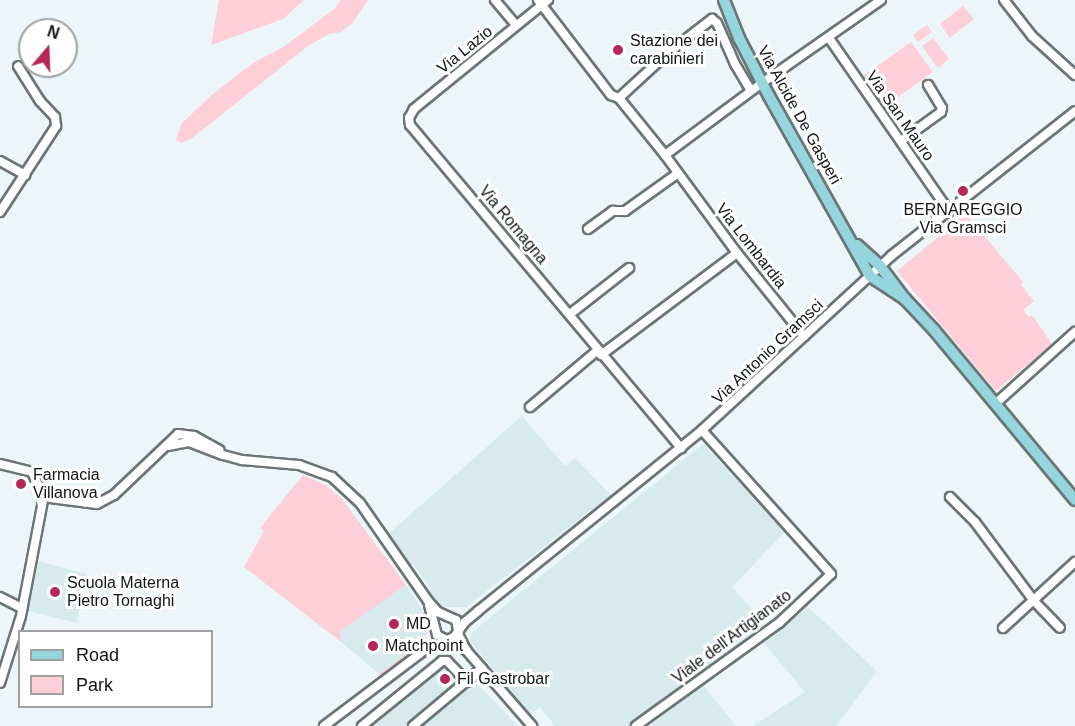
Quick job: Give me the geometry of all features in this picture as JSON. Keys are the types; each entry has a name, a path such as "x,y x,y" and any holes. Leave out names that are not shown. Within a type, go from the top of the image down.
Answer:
{"main road":[{"name":"Via Alcide De Gasperi","path":"724,0 739,38 762,83 870,276"},
{"name":"Via Alcide De Gasperi","path":"853,242 880,266 904,299"},
{"path":"870,276 904,299 934,330 1075,500"}],"street":[{"path":"495,0 516,25"},
{"path":"665,155 762,83 881,0"},
{"path":"1005,0 1032,36 1075,75"},
{"name":"Via Lazio","path":"409,118 414,109 543,2"},
{"name":"Via Lombardia","path":"543,2 611,94 619,98 665,155 804,336"},
{"path":"619,98 668,52 712,19 717,23 735,64 751,91"},
{"name":"Via San Mauro","path":"829,38 949,211"},
{"path":"0,212 56,126 55,117 40,101 26,78"},
{"path":"901,141 941,112 942,108 928,85"},
{"name":"Via Antonio Gramsci","path":"458,630 478,611 702,430 880,266 1075,111"},
{"name":"Via Romagna","path":"409,118 410,125 681,448"},
{"path":"0,161 25,175"},
{"path":"588,229 613,211 625,211 678,173"},
{"path":"530,407 599,352 738,253"},
{"path":"570,314 629,268"},
{"path":"995,404 1074,333"},
{"name":"Viale dell'Artigianato","path":"636,726 772,628 831,574 702,430"},
{"path":"44,495 58,500 100,503 114,495 176,436 188,433 231,457 310,467 337,480 360,503 436,611 457,621 466,650"},
{"path":"0,464 32,471 44,495 22,608 0,682"},
{"path":"950,497 994,547 1034,601 1060,628"},
{"path":"1003,628 1075,562"},
{"path":"0,597 22,608"},
{"path":"428,601 438,636 466,650 532,726"},
{"name":"Via Antonio Gramsci","path":"448,616 478,611"},
{"path":"425,650 438,619 448,616"},
{"path":"324,726 425,650 454,637 458,630"},
{"path":"362,726 442,661 447,662 466,682"},
{"path":"412,726 482,668"}],"shaded area":[{"path":"522,416 565,466 575,458 611,495 466,607 440,607 428,592 431,589 413,564 409,567 387,535"},
{"path":"703,444 785,532 732,587 765,623 630,726 555,726 540,707 529,715 470,641 471,633"},
{"name":"Scuola Materna Pietro Tornaghi","path":"34,560 87,574 77,623 23,610"},
{"path":"406,585 429,620 428,632 425,640 379,674 333,635"},
{"path":"808,607 877,671 836,726 753,726 805,692 764,643"},
{"path":"449,655 518,726 354,726"},
{"path":"702,684 736,726 650,726"}],"green space":[{"path":"219,0 304,0 283,19 211,45"},
{"path":"341,0 368,0 353,22 341,32 329,34 308,46 191,139 181,143 176,140 182,123 214,93 253,63 285,46 334,9"},
{"path":"963,6 974,19 950,38 940,24"},
{"path":"927,25 932,32 918,42 913,35"},
{"path":"933,38 949,59 938,68 922,46"},
{"path":"911,42 933,72 884,107 863,76"},
{"path":"966,214 1023,282 1021,285 1034,301 1023,310 1029,317 1032,315 1052,344 996,391 897,271"},
{"path":"303,475 326,485 342,499 406,585 340,631 341,642 244,567 264,531 260,528"},
{"path":"425,640 422,645 381,676 379,674"}],"place":[{"name":"Stazione dei carabinieri","path":"618,50"},
{"name":"BERNAREGGIO Via Gramsci","path":"963,191"},
{"name":"Farmacia Villanova","path":"21,484"},
{"name":"Scuola Materna Pietro Tornaghi","path":"55,592"},
{"name":"MD","path":"394,624"},
{"name":"Matchpoint","path":"373,646"},
{"name":"Fil Gastrobar","path":"445,679"}]}
